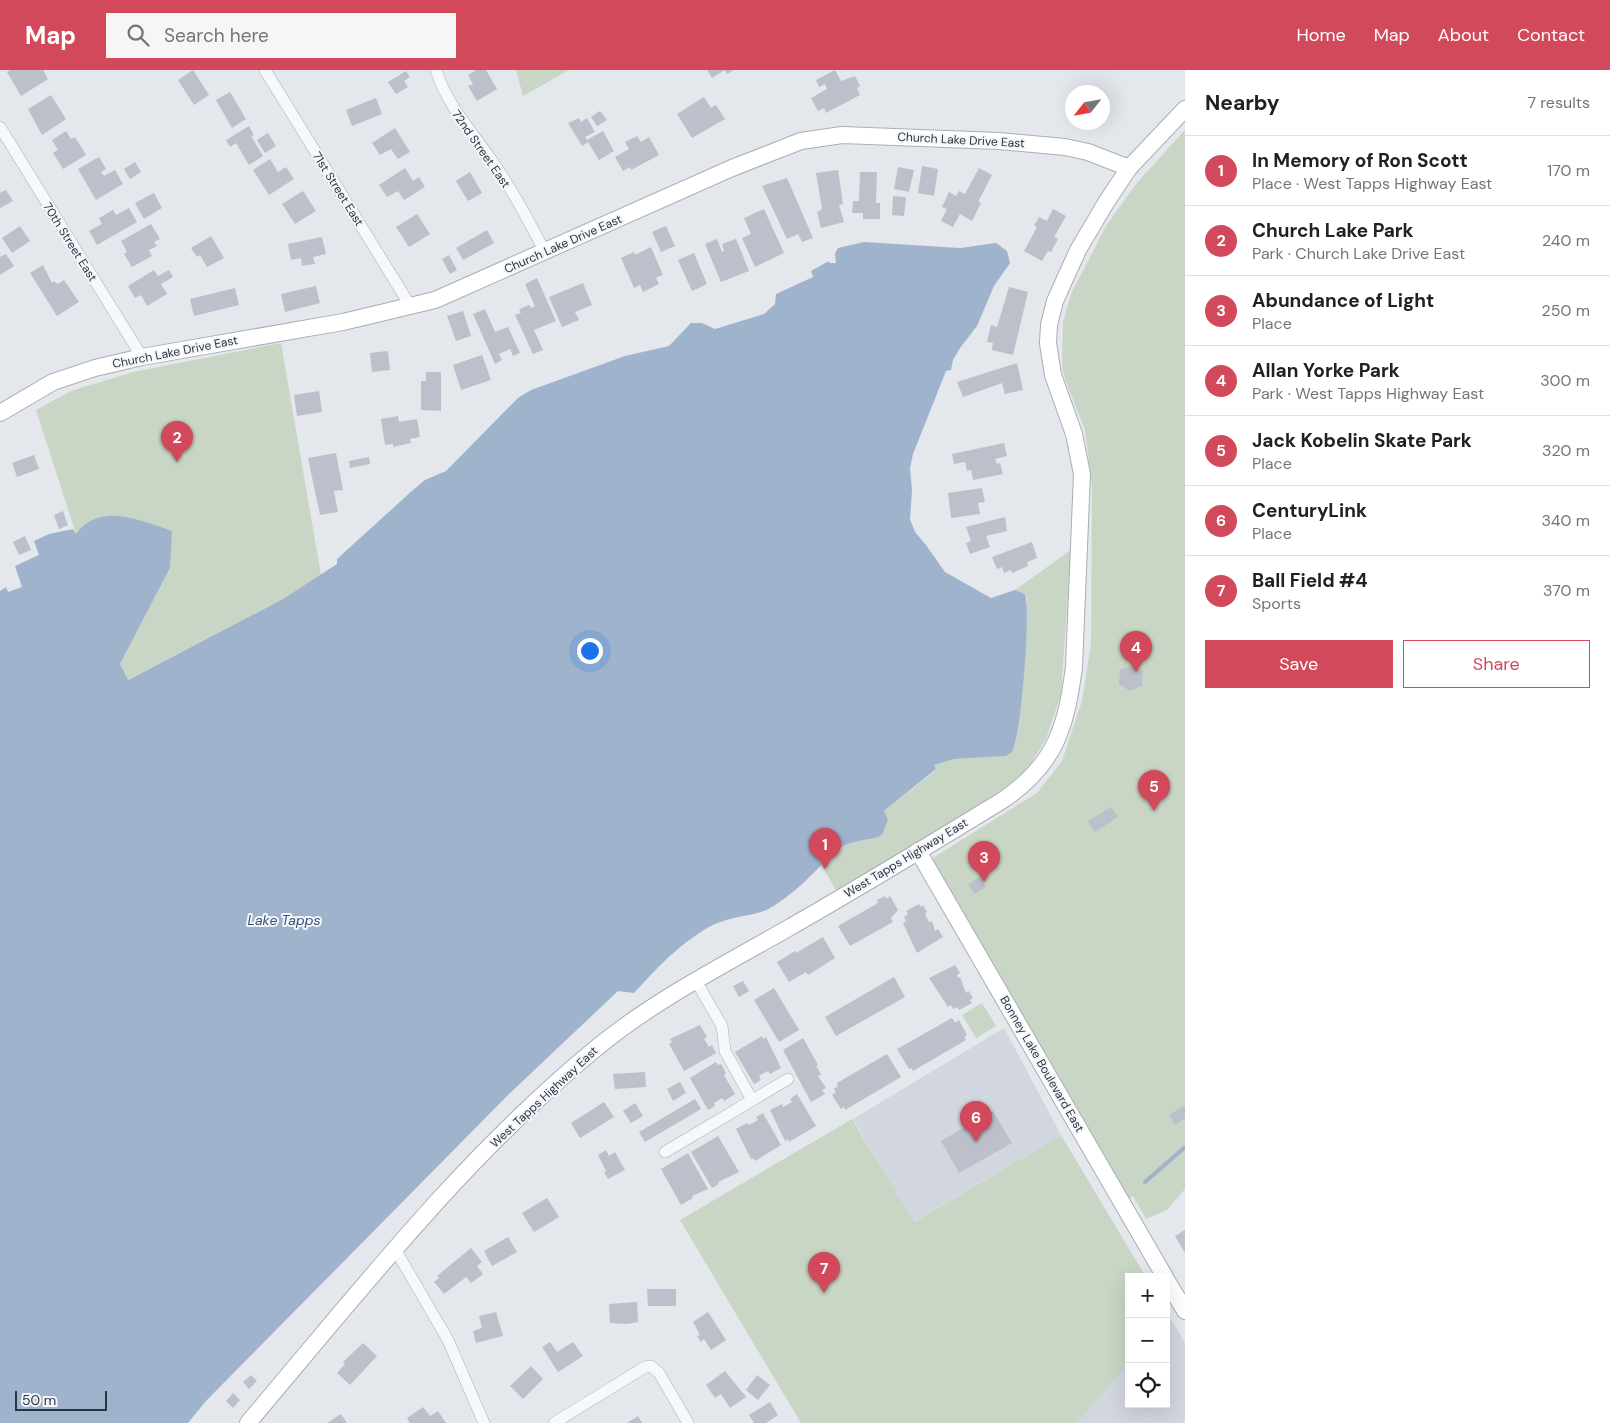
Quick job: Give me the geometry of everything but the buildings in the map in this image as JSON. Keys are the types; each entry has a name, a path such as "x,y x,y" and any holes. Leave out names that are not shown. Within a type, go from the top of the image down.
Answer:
{"street":[{"name":"71st Street East","path":"265,70 411,307"},
{"name":"72nd Street East","path":"436,70 440,85 462,123 491,158 528,218 545,252"},
{"name":"West Tapps Highway East","path":"248,1423 395,1249 459,1178 570,1071 628,1024 696,981 918,852 1003,800 1029,781 1048,758 1065,718 1074,666 1082,474 1074,434 1053,375 1048,342 1049,325 1055,301 1078,250 1128,168 1185,109"},
{"name":"70th Street East","path":"0,127 142,357"},
{"name":"Church Lake Drive East","path":"0,412 53,382 95,368 142,357 343,322 411,307 482,281 778,148 824,137 935,138 1065,147 1088,152 1128,168"},
{"name":"Bonney Lake Boulevard East","path":"918,852 1163,1273"},
{"path":"696,981 722,1026 724,1051 752,1100"},
{"path":"665,1152 788,1079"},
{"path":"395,1249 448,1340 484,1423"},
{"name":"Bonney Lake Boulevard East","path":"1170,1285 1185,1311"},
{"path":"554,1423 646,1367 652,1366 659,1373 688,1423"}],"shaded area":[{"path":"1004,1028 1061,1135 913,1222 853,1119"},
{"path":"1125,1294 1125,1408 1170,1408 1170,1318 1185,1343 1185,1423 909,1423"}],"green space":[{"path":"516,70 569,70 523,96"},
{"path":"1185,130 1185,1189 1167,1210 1146,1219 1133,1196 1128,1199 931,859 1037,793 1062,761 1082,701 1091,643 1092,485 1085,430 1065,379 1062,366 1063,322 1071,294 1106,226 1136,184"},
{"path":"281,343 321,575 283,599 127,680 120,664 170,568 76,534 36,410 71,391 133,372"},
{"path":"1071,550 1061,694 1046,739 1029,767 1010,784 986,801 837,892 819,861 845,845 882,835 888,820 883,812 936,770 934,765 954,759 1006,756 1015,746 1024,663 1027,598 1025,594 1015,590"},
{"path":"982,1003 996,1026 976,1038 962,1015"},
{"path":"852,1119 914,1222 1061,1135 1144,1273 1125,1273 1125,1368 1076,1423 801,1423 680,1220"}],"water":[{"name":"Lake Tapps","path":"864,242 960,248 996,243 1007,251 1010,263 994,286 977,326 953,360 951,370 946,371 913,454 910,468 912,490 910,519 915,532 945,572 991,598 1015,590 1025,594 1027,624 1022,700 1012,752 1006,756 954,759 934,765 936,769 884,811 888,820 882,835 850,843 836,850 819,861 821,865 816,870 794,891 771,908 722,921 709,927 678,949 634,993 618,991 508,1095 206,1401 188,1423 0,1423 0,591 6,587 8,592 22,587 15,566 39,555 34,541 49,534 73,529 76,534 86,524 97,518 121,516 172,531 170,568 120,664 128,680 283,599 337,564 337,559 413,490 425,480 446,471 518,398 531,390 625,356 669,346 691,323 702,323 715,329 764,314 775,304 776,294 813,277 811,271 829,261 829,263 836,263 835,253 838,248"}],"waterway":[{"path":"1145,1182 1185,1147"}],"place":[{"name":"Church Lake Park","path":"177,462"},
{"name":"Allan Yorke Park","path":"1136,672"},
{"name":"Jack Kobelin Skate Park","path":"1154,811"},
{"name":"In Memory of Ron Scott","path":"825,869"},
{"name":"Abundance of Light","path":"984,882"},
{"name":"CenturyLink","path":"976,1142"},
{"name":"Ball Field #4","path":"824,1293"}]}
